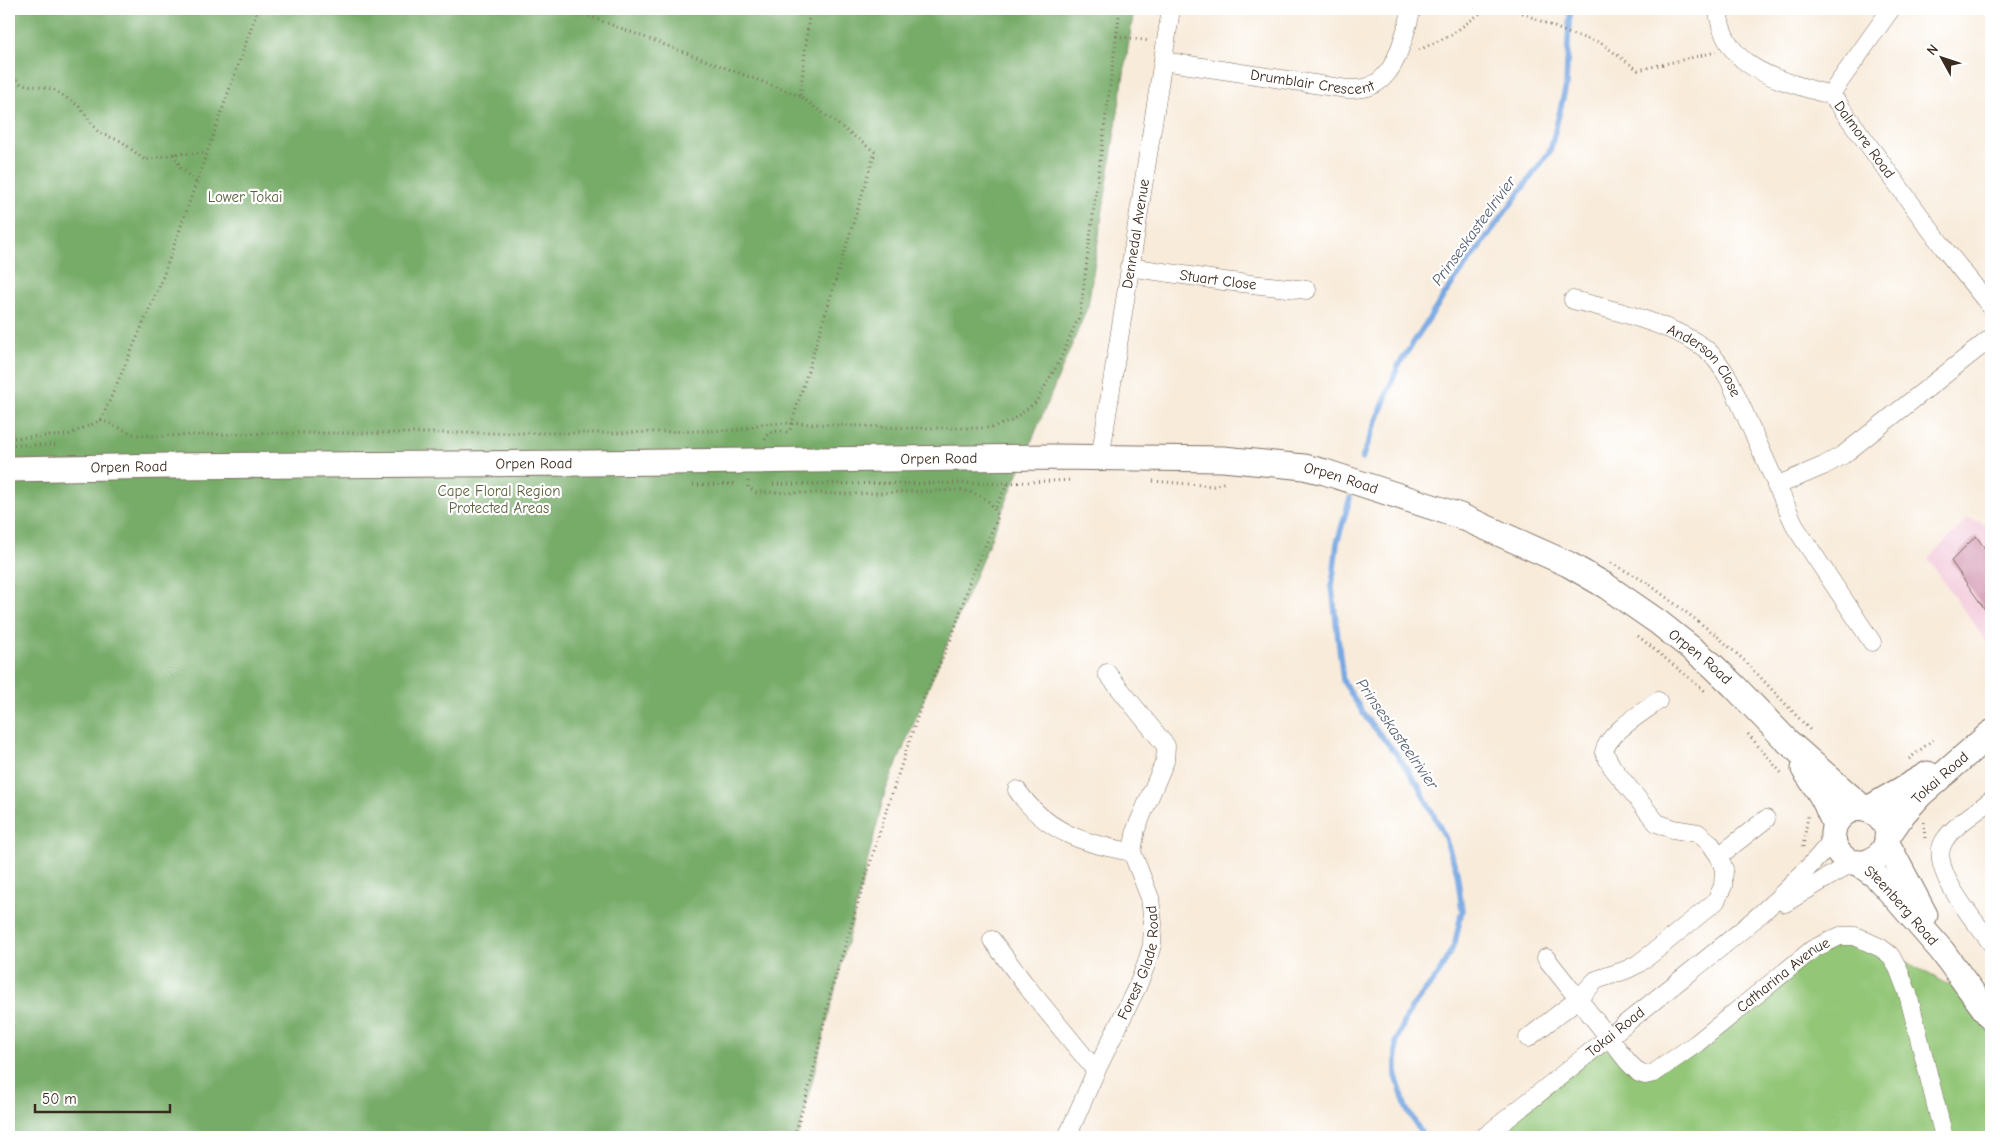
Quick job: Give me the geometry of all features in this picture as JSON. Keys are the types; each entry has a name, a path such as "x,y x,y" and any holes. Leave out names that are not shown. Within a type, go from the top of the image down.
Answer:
{"main road":[{"name":"Orpen Road","path":"9,469 178,466 589,464 1052,457 1100,459 1223,458 1304,467 1325,472 1460,516 1568,564 1636,606 1711,664 1786,740 1866,809"},
{"name":"Tokai Road","path":"1866,809 1984,739"},
{"name":"Tokai Road","path":"1887,840 1915,800 1984,739"},
{"name":"Orpen Road","path":"1786,740 1825,802 1833,833"},
{"path":"1866,809 1877,814 1884,822 1887,840 1878,856 1868,862 1855,863 1841,856 1833,833 1846,812 1866,809"},
{"name":"Steenberg Road","path":"1887,840 1942,951"},
{"name":"Steenberg Road","path":"1855,863 1885,885 1942,951 1991,1018"}],"street":[{"name":"Dennedal Avenue","path":"1100,459 1171,9"},
{"name":"Drumblair Crescent","path":"1163,61 1347,89 1364,88 1375,84 1396,61 1412,9"},
{"name":"Dalmore Road","path":"1718,9 1719,20 1731,48 1761,72 1772,78 1830,95 1847,114 1943,247 1991,307"},
{"path":"1830,95 1891,9"},
{"name":"Stuart Close","path":"1129,267 1307,290"},
{"name":"Anderson Close","path":"1573,300 1614,309 1675,332 1708,351 1729,379 1796,528 1872,642"},
{"path":"1776,486 1823,466 1843,455 1991,338"},
{"path":"1017,790 1028,806 1050,825 1092,843 1132,852 1136,829 1165,761 1166,746 1107,673"},
{"path":"1528,1038 1578,999 1596,980 1638,964 1716,901 1720,894 1724,869 1719,856 1710,842 1698,833 1673,829 1657,823 1606,758 1604,752 1608,742 1658,701"},
{"path":"1991,800 1952,832 1943,843 1940,858 1943,869 1958,897 1991,943"},
{"path":"1719,856 1766,819"},
{"name":"Tokai Road","path":"1484,1137 1745,928 1814,863 1833,833"},
{"name":"Forest Glade Road","path":"1067,1137 1096,1071 1138,985 1152,945 1153,923 1150,898 1132,852"},
{"name":"Tokai Road","path":"1745,928 1836,871 1855,863"},
{"name":"Catharina Avenue","path":"1546,958 1608,1038 1639,1073 1645,1075 1654,1073 1697,1043 1813,949 1840,936 1855,936 1881,948 1890,955 1898,968 1908,994 1944,1137"},
{"path":"992,940 1024,983 1096,1071"}],"path":[{"path":"9,438 68,434 101,420 160,285 258,9"},
{"path":"570,9 800,96 875,152 788,432 770,432 765,441"},
{"path":"800,96 810,9"},
{"path":"101,420 136,435 159,436 274,433 354,434 740,430 761,424 791,423 906,428 990,428 1011,421 1036,402 1059,362 1080,314 1120,9"},
{"path":"1396,61 1451,35 1486,9"},
{"path":"1513,9 1568,33 1601,43 1638,70 1731,48"},
{"path":"1116,36 1166,42"},
{"path":"9,74 21,84 52,89 79,106 99,133 121,141 145,160 174,154 206,153"},
{"path":"174,154 181,168 196,182"},
{"path":"748,480 748,487 756,492 852,494 959,490 975,492 995,507 998,517 972,575 952,637 924,697 870,862 830,995 811,1082 794,1137"},
{"path":"995,507 1008,483 1073,480"},
{"path":"1147,481 1213,486 1228,482"},
{"path":"1631,630 1711,696"},
{"path":"1743,728 1786,778"},
{"path":"1907,760 1936,736"},
{"path":"1802,851 1808,815"}],"shaded area":[{"path":"1968,518 1991,527 1991,649 1928,559"}],"green space":[{"name":"Cape Floral Region Protected Areas","path":"9,9 1134,9 1088,306 885,792 798,1137 9,1137"},
{"path":"1840,936 1869,942 1979,1001 1991,1018 1991,1137 1484,1137 1608,1038 1654,1073"}],"building":[{"path":"1976,536 1986,550 1991,547 1991,618 1951,561"}],"waterway":[{"name":"Prinseskasteelrivier","path":"1362,459 1398,366 1447,291 1550,151 1566,86 1571,9"},
{"name":"Prinseskasteelrivier","path":"1350,498 1337,543 1332,587 1343,681 1367,719 1395,752 1418,785 1444,835 1457,872 1462,910 1455,943 1438,975 1410,1010 1396,1041 1396,1076 1406,1108 1424,1137"}],"park label":[{"name":"Lower Tokai","path":"245,197"}]}
